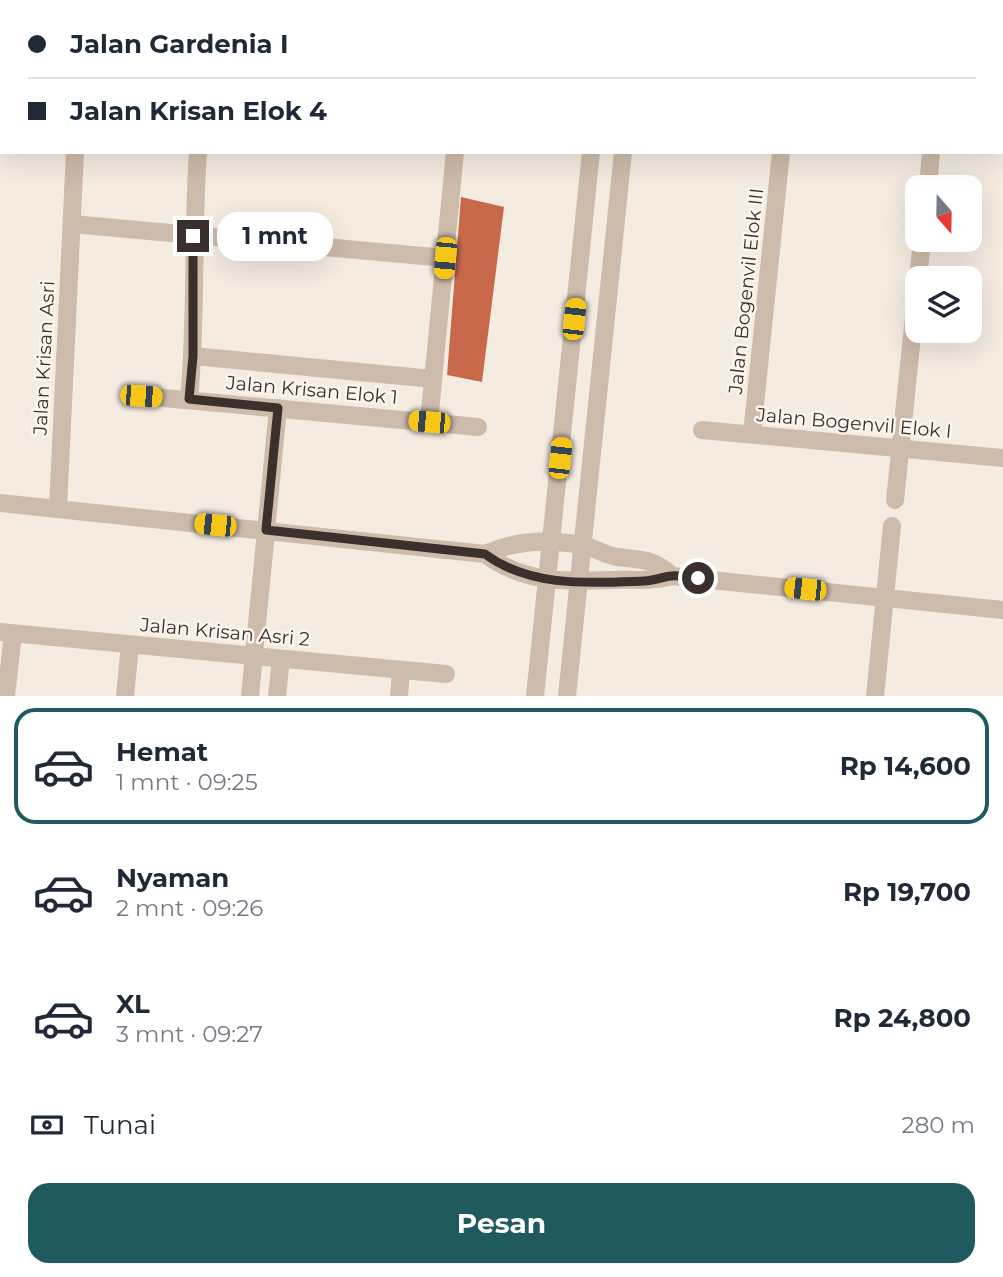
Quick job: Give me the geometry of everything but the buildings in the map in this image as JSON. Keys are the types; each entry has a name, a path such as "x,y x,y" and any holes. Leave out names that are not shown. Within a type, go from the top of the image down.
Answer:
{"street":[{"name":"Jalan Krisan Asri","path":"58,508 75,154"},
{"path":"189,399 193,356 193,236 198,154"},
{"path":"429,422 455,154"},
{"path":"535,696 591,154"},
{"path":"567,696 623,154"},
{"name":"Jalan Bogenvil Elok III","path":"752,434 781,154"},
{"path":"929,175 931,154"},
{"path":"72,224 445,258"},
{"path":"895,500 911,343"},
{"path":"193,356 433,379"},
{"name":"Jalan Krisan Elok 1","path":"141,396 478,427"},
{"path":"250,696 278,408"},
{"name":"Jalan Bogenvil Elok I","path":"702,429 1003,457"},
{"path":"0,503 485,554 503,567 525,576 579,583 644,581 671,576 1003,610"},
{"path":"875,696 892,526"},
{"path":"485,554 507,544 552,542 583,545 615,556 649,560 661,565 671,576"},
{"path":"612,580 615,556"},
{"path":"6,633 6,696"},
{"name":"Jalan Krisan Asri 2","path":"6,633 446,674"},
{"path":"125,696 130,645"},
{"path":"277,696 281,659"},
{"path":"399,696 401,670"}],"route":[{"path":"193,236 193,356 189,399 278,408 266,530 485,554 503,567 525,576 579,583 658,580 671,576 698,578"}]}
